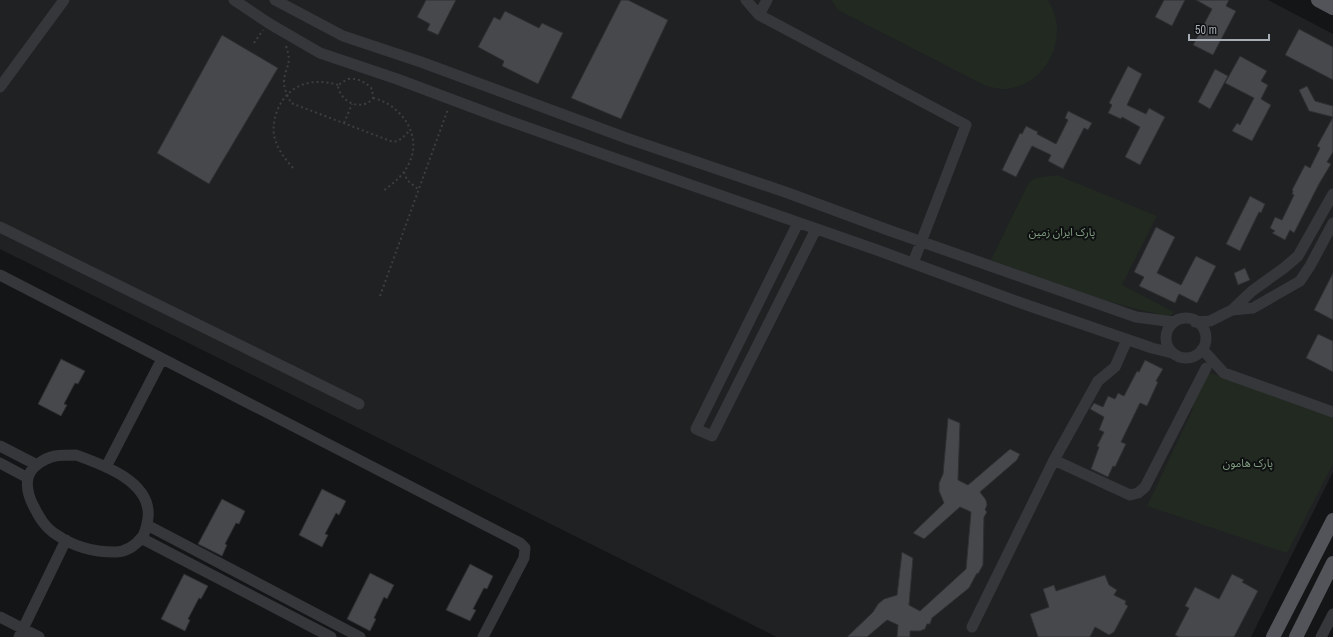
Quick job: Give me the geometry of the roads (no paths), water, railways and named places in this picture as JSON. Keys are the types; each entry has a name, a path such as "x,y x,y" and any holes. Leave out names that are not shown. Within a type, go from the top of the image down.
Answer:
{"main road":[{"path":"1318,0 1333,8"},
{"path":"1273,637 1333,520"},
{"path":"1296,637 1333,563"}],"street":[{"path":"0,87 64,0"},
{"path":"234,0 320,53 397,79 608,156 798,222 1024,304 1127,340 1172,353 1180,358 1193,357 1202,349 1205,343 1203,329 1195,322 1187,319 1174,322 1136,317 788,193 629,139 421,62 343,36 275,0"},
{"path":"746,0 759,15 966,126 913,263"},
{"path":"759,15 767,0"},
{"path":"1195,322 1210,321 1232,310 1252,291 1298,256 1329,211 1333,194"},
{"path":"798,222 696,429 712,436 816,229"},
{"path":"1232,310 1253,308 1300,281 1310,266 1333,223"},
{"path":"0,227 359,404"},
{"path":"0,275 520,543 525,548 524,558 483,637"},
{"path":"758,304 774,312"},
{"path":"1172,353 1167,345 1166,339 1167,333 1174,322"},
{"path":"972,627 1054,460 1098,381 1114,367 1127,340"},
{"path":"1202,349 1224,372"},
{"path":"1187,358 1206,368 1224,372 1333,412"},
{"path":"106,467 162,359"},
{"path":"1054,460 1130,495 1138,493 1145,488 1206,368"},
{"path":"0,446 37,465"},
{"path":"76,455 106,467 134,484 145,498 149,512 147,525 141,538 132,546 121,552 101,552 76,546 56,535 40,520 28,495 28,478 37,465 54,456 76,455"},
{"path":"0,464 28,478"},
{"path":"147,525 360,637"},
{"path":"141,538 331,637"},
{"path":"22,633 66,540"},
{"path":"1321,637 1333,614"},
{"path":"0,617 22,633 39,637"}],"park label":[{"name":"پارک ایران زمین","path":"1062,232"},
{"name":"پارک هامون","path":"1248,463"}]}
